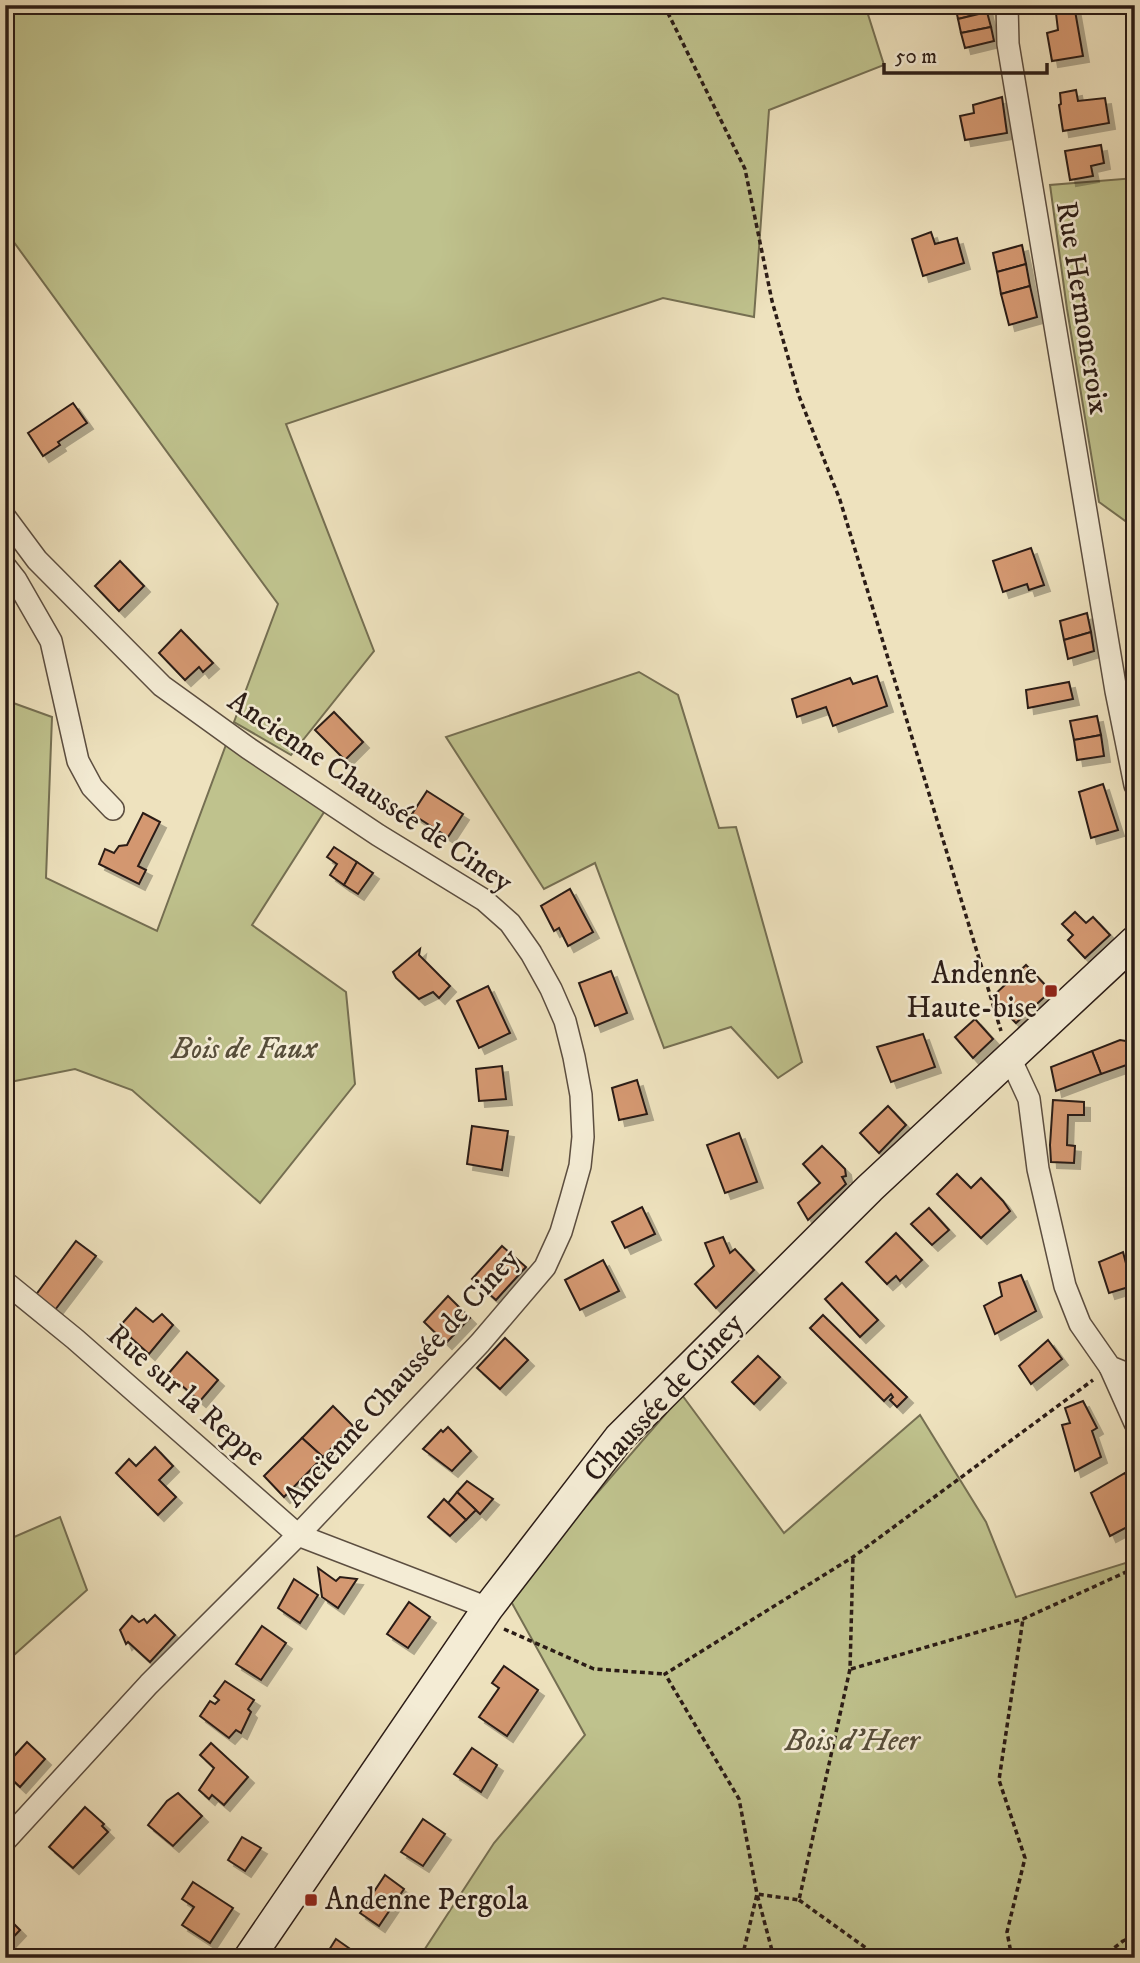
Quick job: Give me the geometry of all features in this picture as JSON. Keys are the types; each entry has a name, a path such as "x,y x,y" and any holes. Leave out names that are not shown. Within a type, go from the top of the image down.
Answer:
{"main road":[{"name":"Chaussée de Ciney","path":"249,1958 483,1614 619,1438 870,1188 1135,941"}],"street":[{"name":"Rue Hermoncroix","path":"1007,5 1010,57 1114,677 1135,785"},
{"name":"Ancienne Chaussée de Ciney","path":"5,517 37,560 162,686 378,835 484,900 510,923 531,953 565,1021 575,1057 581,1095 583,1137 580,1166 572,1198 561,1232 545,1267 480,1343 298,1535 149,1684 5,1841"},
{"path":"5,566 51,641 78,761 92,787 113,809"},
{"path":"1010,1058 1029,1099 1038,1169 1065,1286 1080,1324 1110,1367 1135,1423"},
{"name":"Rue sur la Reppe","path":"5,1282 86,1348 298,1535 483,1614"},
{"path":"1110,1367 1135,1377"}],"path":[{"path":"664,5 745,169 772,301 799,396 840,500 1010,1058"},
{"path":"483,1614 527,1638 594,1668 665,1674 853,1557 1110,1367"},
{"path":"799,1900 850,1669 853,1557"},
{"path":"850,1669 1023,1619 1135,1568"},
{"path":"1012,1958 1007,1932 1025,1858 999,1780 1023,1619"},
{"path":"665,1674 739,1799 757,1894 774,1958"},
{"path":"757,1894 799,1900 880,1958"},
{"path":"742,1958 757,1894"},
{"path":"1101,1958 1123,1941 1135,1937"}],"green space":[{"path":"5,5 865,5 884,65 769,110 754,317 663,298 286,424 374,651 291,755 234,722 278,604 5,230"},
{"path":"1135,178 1135,528 1099,502 1067,309 1050,185"},
{"path":"639,672 678,695 719,828 736,827 802,1062 778,1078 731,1027 664,1048 595,863 544,889 446,737"},
{"name":"Bois de Faux","path":"5,700 52,717 46,878 157,931 227,742 326,809 252,925 346,992 355,1084 260,1203 132,1090 75,1069 5,1083"},
{"name":"Bois d'Heer","path":"682,1395 784,1533 920,1415 986,1522 1016,1597 1135,1560 1135,1958 419,1958 494,1843 585,1735 508,1596"},
{"path":"60,1517 87,1590 5,1663 5,1541"}],"building":[{"path":"955,5 986,5 987,12 958,19"},
{"path":"1055,5 1074,5 1083,56 1052,61 1047,33 1058,30"},
{"path":"987,12 991,27 961,33 958,19"},
{"path":"991,27 994,41 965,48 961,33"},
{"path":"1076,90 1078,101 1105,98 1109,123 1063,131 1060,93"},
{"path":"1002,97 1007,133 965,140 960,116 974,113 973,105"},
{"path":"1101,145 1104,163 1091,166 1093,176 1070,180 1065,151"},
{"path":"931,232 935,244 957,238 964,263 923,276 912,239"},
{"path":"1022,245 1026,264 997,272 993,253"},
{"path":"1026,264 1030,286 1001,294 997,272"},
{"path":"1030,286 1037,317 1009,325 1001,294"},
{"path":"73,403 87,423 58,442 60,445 43,456 28,433"},
{"path":"1031,548 1044,585 1029,590 1027,584 1003,592 993,561"},
{"path":"120,561 144,586 119,611 95,586"},
{"path":"1087,613 1091,632 1064,640 1060,621"},
{"path":"181,630 213,663 203,672 199,667 185,680 159,653"},
{"path":"1091,632 1094,651 1068,659 1064,640"},
{"path":"877,676 887,706 833,726 826,707 797,717 792,699 850,678 853,684"},
{"path":"1069,682 1073,699 1028,708 1026,690"},
{"path":"334,712 363,742 345,760 315,730"},
{"path":"1097,716 1101,735 1074,740 1070,721"},
{"path":"1101,735 1104,756 1077,760 1074,740"},
{"path":"1103,784 1118,830 1091,838 1079,792"},
{"path":"427,791 463,814 448,837 412,814"},
{"path":"143,813 160,822 138,866 146,870 139,884 99,864 105,849 114,853 119,846 127,845"},
{"path":"334,847 357,862 344,885 330,875 337,864 327,857"},
{"path":"357,862 373,873 358,894 344,885"},
{"path":"570,889 593,932 568,946 559,928 554,931 541,906"},
{"path":"1075,912 1086,923 1093,917 1110,935 1085,958 1068,940 1073,935 1062,924"},
{"path":"420,949 419,955 450,986 439,998 433,992 419,999 393,972"},
{"path":"1026,965 1051,991 1016,1023 991,998"},
{"path":"611,971 627,1013 595,1026 579,983"},
{"path":"488,986 510,1033 479,1048 457,1001"},
{"path":"975,1019 993,1039 973,1058 955,1037"},
{"path":"923,1034 935,1067 891,1082 877,1047"},
{"path":"1120,1040 1132,1042 1135,1062 1101,1074 1092,1051"},
{"path":"1092,1051 1101,1074 1056,1091 1051,1067"},
{"path":"502,1066 506,1099 479,1101 476,1069"},
{"path":"637,1080 647,1114 619,1120 612,1088"},
{"path":"1053,1100 1084,1102 1084,1115 1068,1115 1067,1145 1075,1146 1074,1163 1051,1162"},
{"path":"888,1106 906,1125 879,1153 860,1133"},
{"path":"472,1126 508,1131 502,1170 467,1164"},
{"path":"739,1133 757,1182 725,1193 707,1145"},
{"path":"822,1146 845,1169 846,1176 842,1177 846,1184 808,1220 798,1203 820,1183 803,1164"},
{"path":"957,1174 971,1188 981,1178 1010,1211 981,1238 937,1194"},
{"path":"642,1207 655,1234 625,1248 612,1222"},
{"path":"929,1208 949,1230 932,1245 911,1224"},
{"path":"896,1233 922,1260 900,1281 896,1276 887,1284 866,1262"},
{"path":"723,1237 730,1253 735,1249 754,1270 716,1308 695,1284 714,1266 705,1243"},
{"path":"76,1241 96,1256 55,1310 35,1296"},
{"path":"502,1246 526,1267 496,1300 472,1279"},
{"path":"1123,1252 1132,1286 1109,1293 1099,1262"},
{"path":"603,1260 619,1291 580,1310 565,1280"},
{"path":"1021,1275 1036,1311 995,1334 984,1306 1002,1296 999,1283"},
{"path":"842,1283 878,1320 860,1337 825,1299"},
{"path":"448,1296 470,1318 446,1343 424,1322"},
{"path":"136,1308 153,1322 162,1314 173,1325 149,1354 119,1327"},
{"path":"823,1315 907,1397 897,1407 890,1400 893,1397 891,1394 884,1401 810,1328"},
{"path":"505,1338 528,1360 500,1389 477,1368"},
{"path":"1048,1340 1062,1359 1031,1384 1019,1366"},
{"path":"187,1352 218,1380 200,1401 168,1374"},
{"path":"758,1356 780,1377 754,1404 732,1382"},
{"path":"1083,1401 1097,1428 1092,1431 1101,1457 1075,1471 1062,1425 1070,1423 1065,1408"},
{"path":"333,1406 353,1426 323,1457 302,1438"},
{"path":"448,1427 471,1451 452,1471 423,1449 441,1430 443,1432"},
{"path":"302,1438 323,1457 284,1497 264,1476"},
{"path":"155,1447 173,1466 159,1480 176,1497 158,1515 116,1473 129,1459 136,1466"},
{"path":"1125,1473 1135,1496 1135,1523 1110,1536 1091,1493"},
{"path":"467,1481 493,1499 480,1514 457,1492"},
{"path":"457,1492 476,1510 466,1520 448,1503"},
{"path":"444,1499 466,1520 450,1536 428,1517"},
{"path":"318,1568 336,1581 340,1577 357,1579 338,1608 322,1597"},
{"path":"294,1579 318,1595 300,1623 278,1608"},
{"path":"409,1602 430,1617 408,1648 387,1634"},
{"path":"155,1615 175,1635 150,1662 128,1642 126,1644 120,1630 132,1616 139,1622 144,1619 147,1623"},
{"path":"262,1626 286,1643 261,1680 236,1664"},
{"path":"504,1666 538,1690 507,1736 479,1717 499,1688 492,1683"},
{"path":"225,1681 254,1700 248,1709 251,1712 241,1733 236,1730 229,1738 200,1716 210,1701 215,1704 219,1700 214,1696"},
{"path":"27,1742 45,1759 20,1787 5,1773 5,1766"},
{"path":"211,1743 248,1777 224,1805 212,1795 209,1799 199,1790 214,1768 200,1755"},
{"path":"472,1748 497,1765 481,1792 454,1774"},
{"path":"178,1793 202,1816 173,1846 148,1825 167,1801"},
{"path":"85,1807 104,1824 102,1826 108,1832 73,1868 49,1847"},
{"path":"423,1819 445,1834 423,1866 401,1852"},
{"path":"242,1837 261,1848 245,1871 228,1860"},
{"path":"385,1875 404,1889 379,1926 360,1913"},
{"path":"193,1882 233,1908 210,1943 182,1925 194,1907 182,1899"},
{"path":"5,1915 20,1930 5,1946"},
{"path":"336,1939 363,1958 329,1958 332,1953 329,1950"}],"place":[{"name":"Andenne Haute-bise","path":"1051,991"},
{"name":"Andenne Pergola","path":"311,1900"}]}
